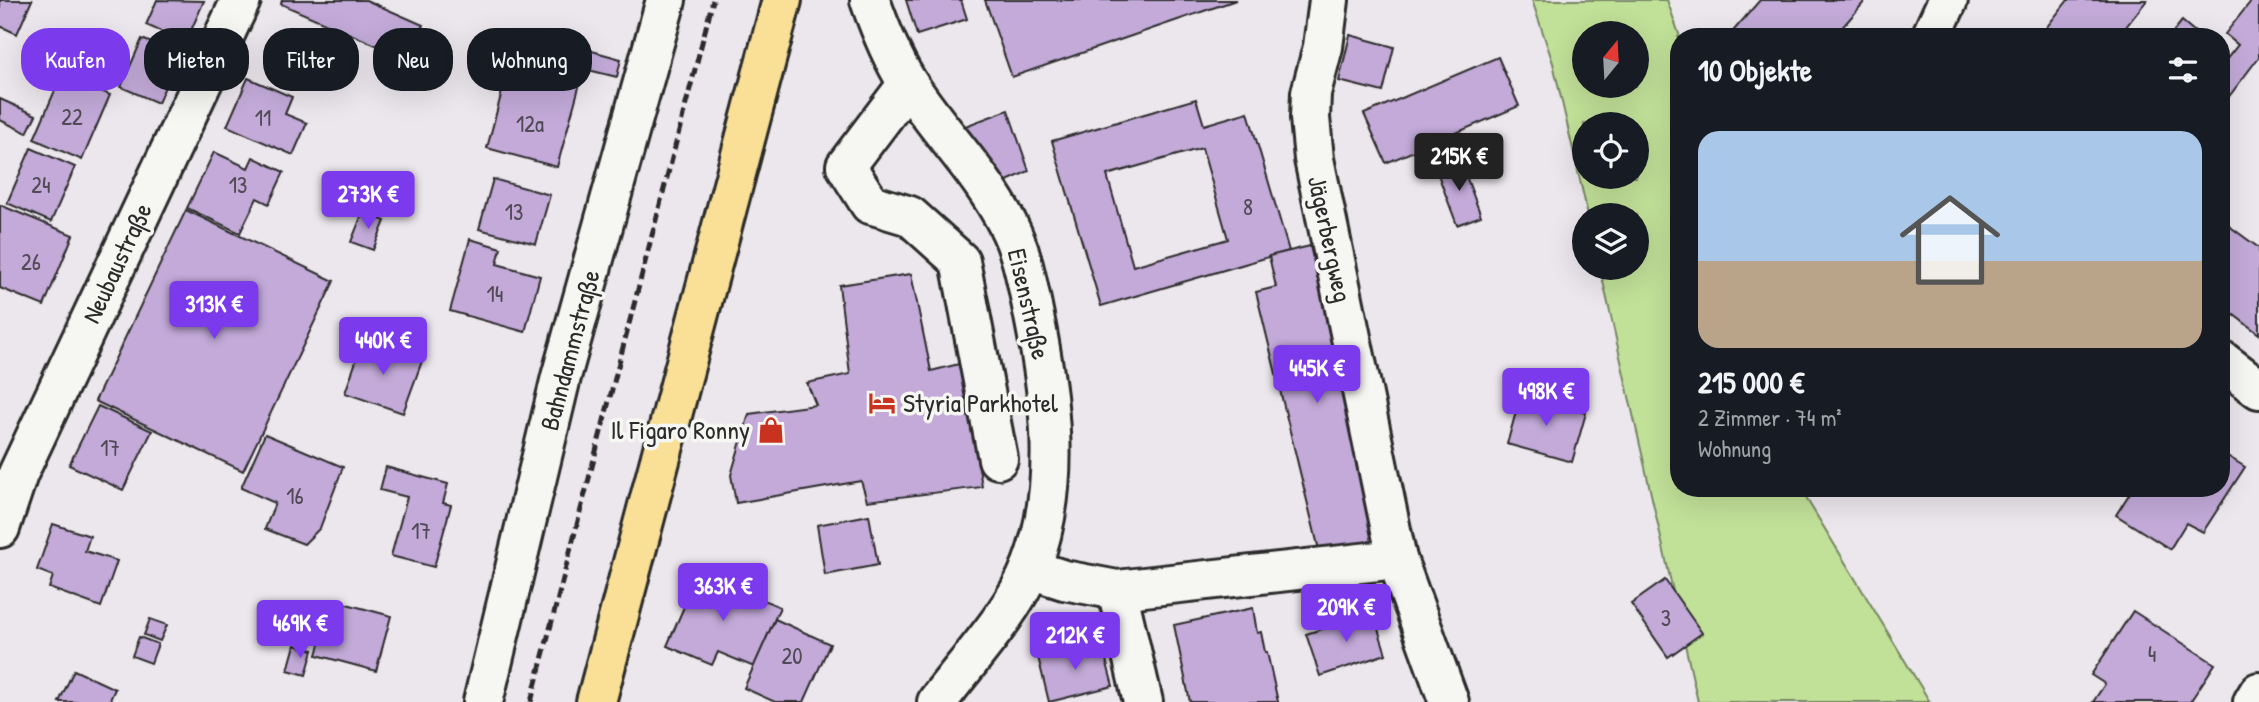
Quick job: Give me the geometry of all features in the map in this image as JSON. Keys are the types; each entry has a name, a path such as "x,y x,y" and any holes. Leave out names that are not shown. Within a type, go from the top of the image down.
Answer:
{"main road":[{"path":"596,702 782,0"}],"street":[{"name":"Neubaustraße","path":"0,528 18,474 241,0"},
{"name":"Bahndammstraße","path":"483,702 561,377 666,0"},
{"name":"Eisenstraße","path":"870,0 891,55 908,84 1008,224 1022,257 1045,371 1051,428 1050,480 1043,524 1030,569 1007,610 937,702"},
{"name":"Jägerbergweg","path":"1329,0 1323,47 1311,93 1310,118 1314,159 1397,559 1450,702"},
{"path":"1935,28 1948,0"},
{"path":"908,84 846,166 870,204 910,216 960,261 998,459"},
{"path":"2230,367 2259,389"},
{"path":"1030,569 1064,580 1117,590 1397,559"},
{"path":"1117,590 1143,702"},
{"path":"2253,702 2259,692"}],"green space":[{"path":"1532,0 1667,0 1677,28 1670,28 1670,497 1805,497 1930,702 1698,702 1603,280 1649,280 1649,203 1585,203 1582,189 1649,189 1649,112 1572,112 1572,146 1553,63"}],"building":[{"path":"0,0 32,0 17,34 0,26"},
{"path":"157,0 204,1 192,28 153,28 146,25"},
{"path":"282,0 366,0 423,25 422,28 373,28 373,44 359,38 359,28 336,28 281,4"},
{"path":"906,0 961,0 967,19 917,35"},
{"path":"985,0 1236,0 1012,77"},
{"path":"1760,0 1866,0 1842,28 1736,28"},
{"path":"2068,0 2147,0 2125,28 2046,28"},
{"path":"2252,0 2259,0 2259,57 2230,95 2230,55 2238,45 2230,38 2230,28"},
{"path":"2182,21 2190,28 2176,28"},
{"path":"1350,35 1394,47 1383,92 1339,81"},
{"path":"142,39 144,40 144,91 163,91 158,103 130,91 130,66"},
{"path":"592,51 621,59 617,77 592,71"},
{"path":"1498,57 1519,106 1386,163 1364,114"},
{"path":"249,78 263,84 263,91 278,91 292,97 285,114 307,123 293,155 227,126 242,91 249,91"},
{"path":"55,91 101,91 110,95 82,160 34,139"},
{"path":"502,91 578,91 557,167 487,148"},
{"path":"0,99 36,115 27,133 0,120"},
{"path":"1196,99 1204,125 1248,112 1289,251 1101,306 1052,141","holes":["1202,148 1228,239 1133,266 1107,175"]},
{"path":"1008,110 1029,171 1005,182 960,128"},
{"path":"31,148 75,167 51,222 7,203"},
{"path":"214,152 248,168 253,157 284,172 269,204 257,198 240,233 187,208"},
{"path":"1460,160 1481,216 1457,225 1436,169"},
{"path":"493,179 550,195 536,244 479,229"},
{"path":"0,205 73,235 44,306 0,288"},
{"path":"186,210 334,281 243,471 95,401"},
{"path":"363,212 385,221 373,250 351,242"},
{"path":"2230,227 2259,248 2259,334 2230,312"},
{"path":"470,239 501,248 497,264 540,276 525,332 450,311"},
{"path":"1310,246 1382,539 1320,554 1256,292 1276,287 1269,256"},
{"path":"911,274 931,371 963,363 982,487 867,501 861,481 736,503 731,475 749,414 816,405 807,383 850,374 839,285"},
{"path":"363,341 422,361 403,413 345,393"},
{"path":"1521,394 1586,413 1572,462 1507,444"},
{"path":"98,406 152,431 123,490 69,465"},
{"path":"265,434 343,467 320,528 304,544 265,529 275,503 241,488"},
{"path":"2230,458 2245,467 2230,490"},
{"path":"386,467 448,484 443,503 451,505 434,567 391,556 407,497 380,490"},
{"path":"2127,497 2226,497 2203,532 2186,523 2170,549 2116,515"},
{"path":"869,515 878,565 825,575 817,525"},
{"path":"53,524 90,536 85,551 117,561 101,607 49,588 53,576 37,570"},
{"path":"699,572 780,607 754,667 718,652 712,665 667,646"},
{"path":"1665,580 1702,633 1668,657 1631,604"},
{"path":"332,600 391,616 376,671 317,655"},
{"path":"1253,608 1257,633 1261,632 1278,702 1190,702 1174,625"},
{"path":"2133,611 2215,664 2190,702 2093,702 2105,684 2091,675"},
{"path":"1373,613 1386,654 1320,676 1306,634"},
{"path":"150,619 167,625 160,641 144,635"},
{"path":"775,619 830,644 804,702 775,702 744,688"},
{"path":"139,637 158,644 151,663 132,656"},
{"path":"1101,641 1113,686 1049,702 1038,657"},
{"path":"295,645 313,650 306,675 288,670"},
{"path":"74,670 115,689 109,702 59,702"}],"railway":[{"path":"531,702 713,0"}],"place":[{"name":"Styria Parkhotel","path":"882,403"},
{"name":"Il Figaro Ronny","path":"771,430"}]}
